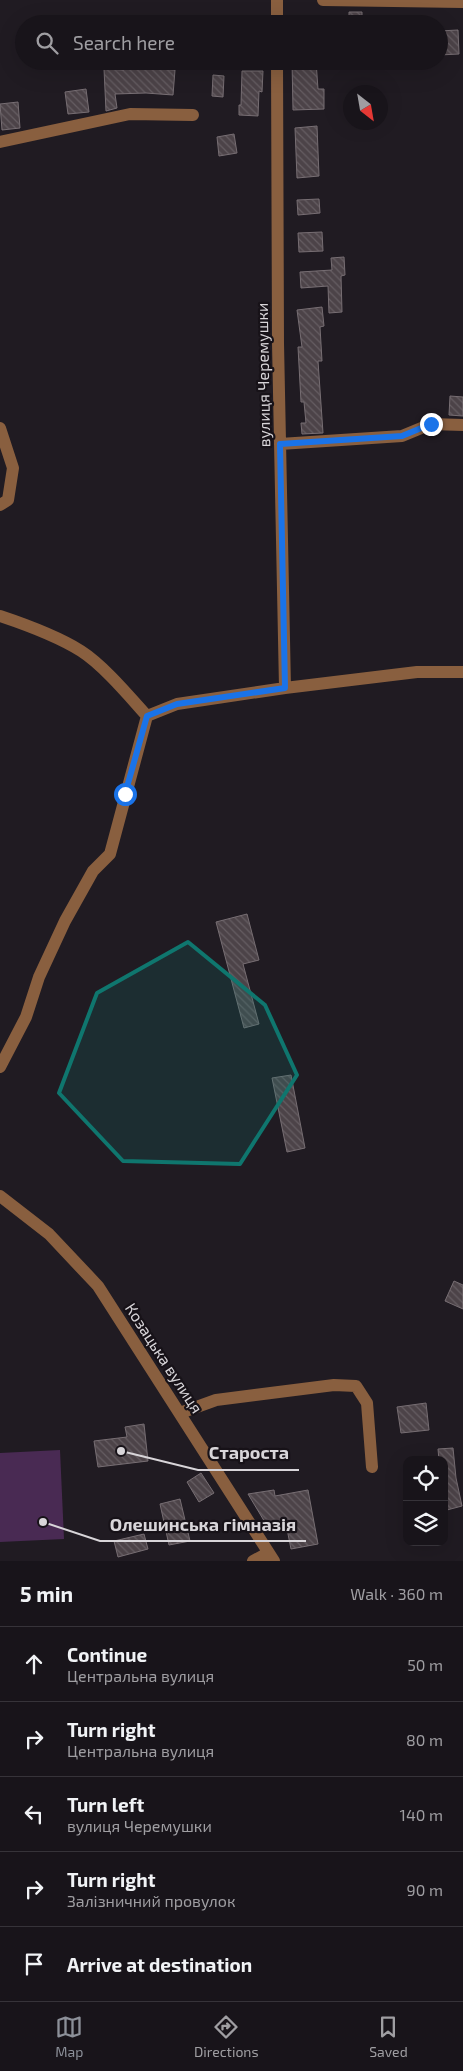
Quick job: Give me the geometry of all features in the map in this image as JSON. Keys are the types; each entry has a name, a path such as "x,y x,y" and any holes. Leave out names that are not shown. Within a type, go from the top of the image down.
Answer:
{"street":[{"path":"277,0 277,15"},
{"path":"323,0 463,2"},
{"name":"вулиця Черемушки","path":"277,70 280,444 285,688"},
{"path":"0,142 130,114 193,115"},
{"path":"280,444 402,436 431,424 463,425"},
{"path":"0,428 13,468 8,500 0,505"},
{"path":"0,616 26,624 82,652 120,687 147,716"},
{"path":"147,716 177,704 285,688 417,672 463,672"},
{"path":"0,1067 26,1017 39,977 65,921 93,871 110,854 147,716"},
{"name":"Козацька вулиця","path":"0,1196 49,1234 98,1286 271,1557"},
{"path":"180,1413 216,1400 334,1385 356,1386 367,1403 372,1466"},
{"path":"253,1561 271,1557"}],"highlighted area":[{"path":"188,942 265,1005 297,1075 240,1164 123,1161 59,1093 97,993"}],"shaded area":[{"path":"60,1450 64,1539 0,1542 0,1453"}],"building":[{"path":"349,12 362,12 362,15 349,15"},
{"path":"458,30 459,54 448,55 448,31"},
{"path":"104,70 175,70 173,95 146,93 115,94 117,108 106,111"},
{"path":"292,70 317,70 318,89 324,89 324,109 293,110"},
{"path":"242,71 263,71 262,92 259,91 258,116 239,115"},
{"path":"213,75 224,76 223,97 212,96"},
{"path":"86,89 89,112 68,114 65,92"},
{"path":"18,102 20,128 2,130 0,104"},
{"path":"317,126 319,176 297,178 295,128"},
{"path":"234,134 237,153 219,156 217,137"},
{"path":"319,199 320,213 298,215 297,200"},
{"path":"322,232 323,251 299,252 298,233"},
{"path":"344,257 345,275 341,276 342,312 329,313 328,286 301,288 300,272 332,270 331,258"},
{"path":"322,307 324,326 320,327 322,361 318,361 323,433 302,434 301,423 306,423 304,402 301,402 298,347 302,347 297,310"},
{"path":"450,396 463,397 463,416 449,415"},
{"path":"247,914 259,960 243,964 259,1024 244,1028 216,922"},
{"path":"291,1075 305,1148 287,1152 272,1078"},
{"path":"454,1281 463,1285 463,1309 445,1301"},
{"path":"426,1403 429,1430 401,1433 397,1407"},
{"path":"144,1424 148,1461 98,1467 94,1441 127,1437 125,1427"},
{"path":"453,1448 456,1478 462,1506 448,1510 448,1456 439,1456 438,1449"},
{"path":"201,1473 214,1493 199,1502 187,1482"},
{"path":"274,1490 275,1496 308,1490 318,1544 291,1549 285,1519 266,1524 248,1494"},
{"path":"180,1499 190,1541 169,1545 160,1504"},
{"path":"144,1534 148,1549 118,1557 114,1541"}],"place":[{"name":"Староста","path":"121,1451"},
{"name":"Олешинська гімназія","path":"43,1522"}],"route":[{"path":"125,794 147,716 177,704 285,688 280,444 402,436 431,424"}]}
